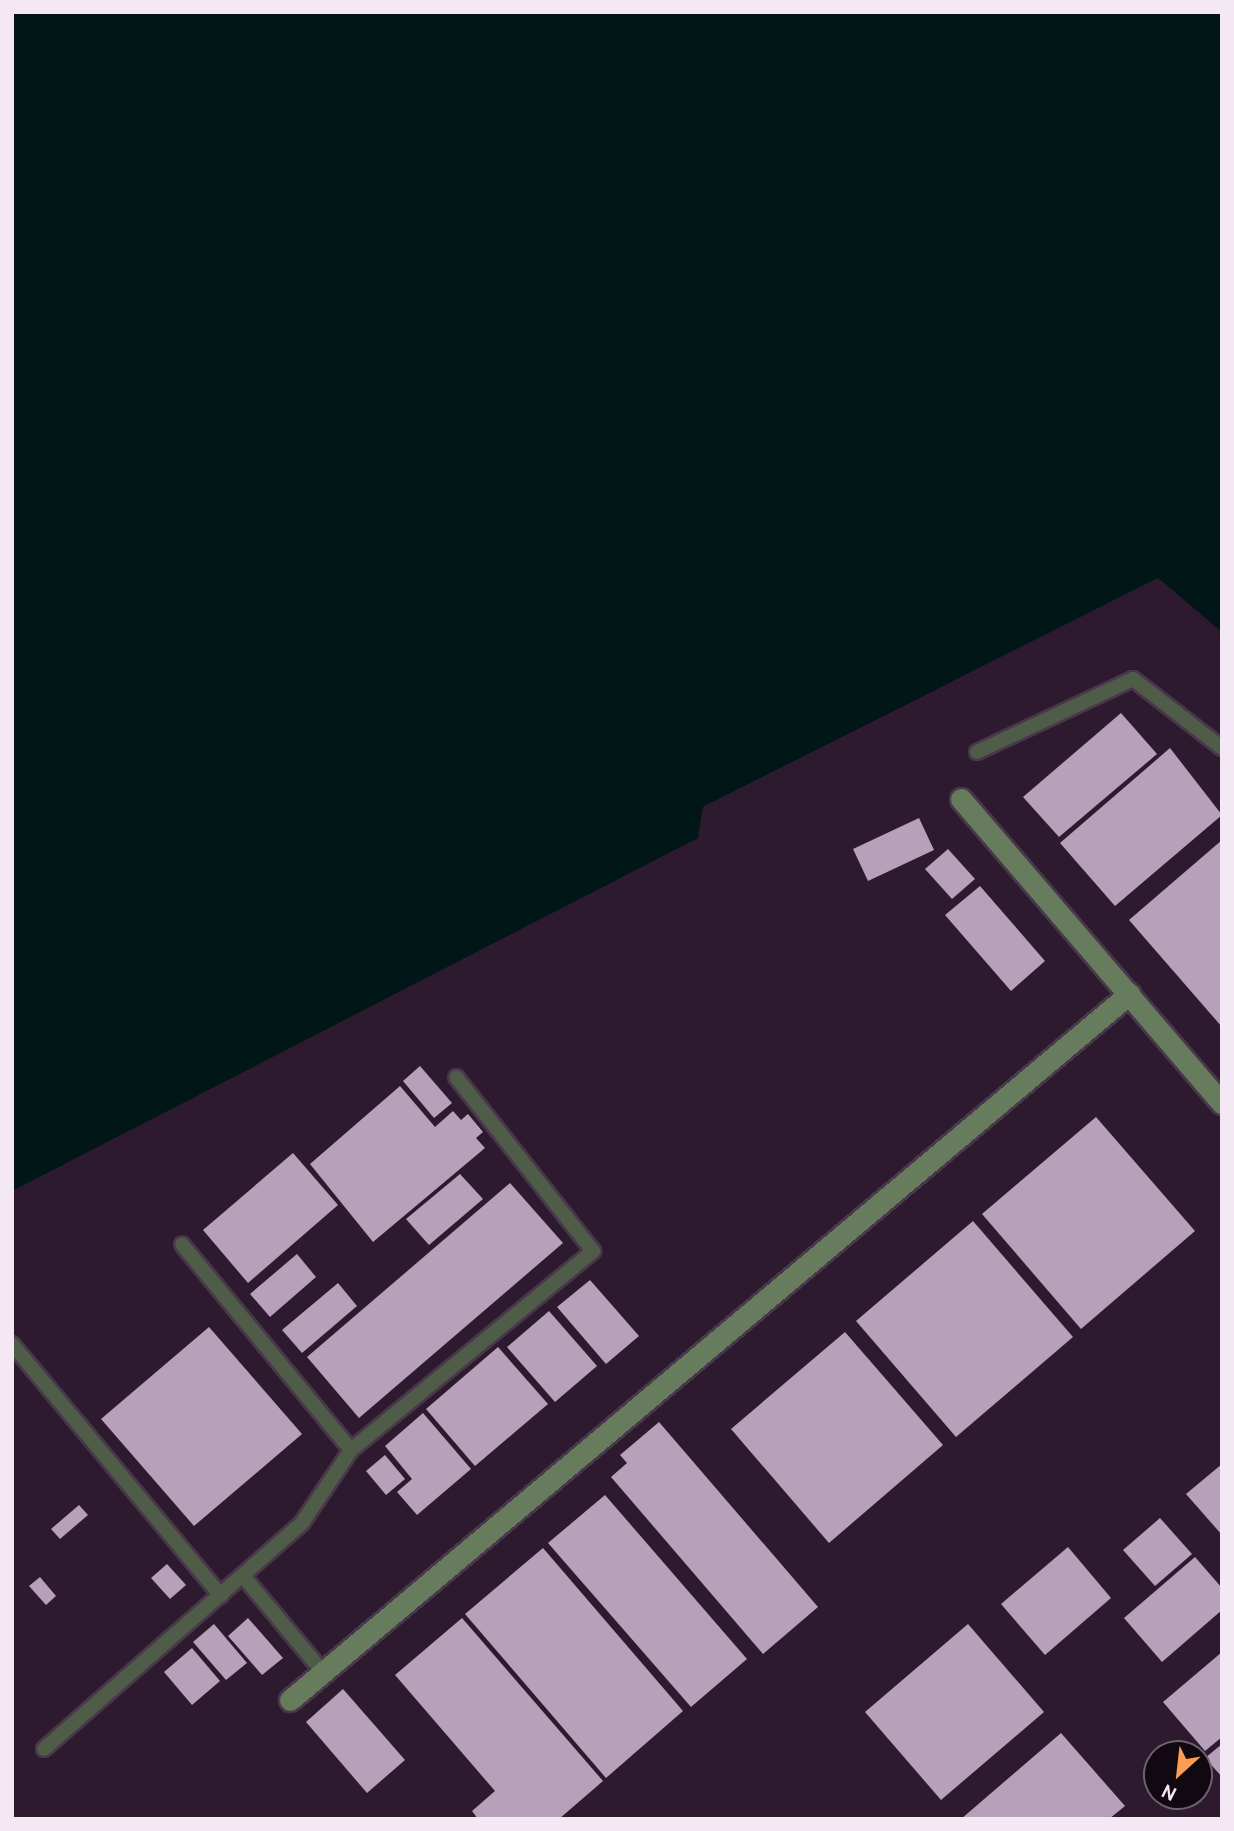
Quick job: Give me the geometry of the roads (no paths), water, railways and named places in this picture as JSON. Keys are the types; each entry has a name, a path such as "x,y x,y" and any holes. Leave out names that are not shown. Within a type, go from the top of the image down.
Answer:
{"street":[{"path":"961,799 1222,1102"},
{"path":"290,1700 1129,994"}],"lane":[{"path":"977,752 1133,679 1222,748"},
{"path":"44,1749 244,1577 302,1523 351,1450 593,1251 456,1077"},
{"path":"182,1244 351,1450"},
{"path":"12,1344 221,1596"},
{"path":"244,1577 323,1672"}]}
